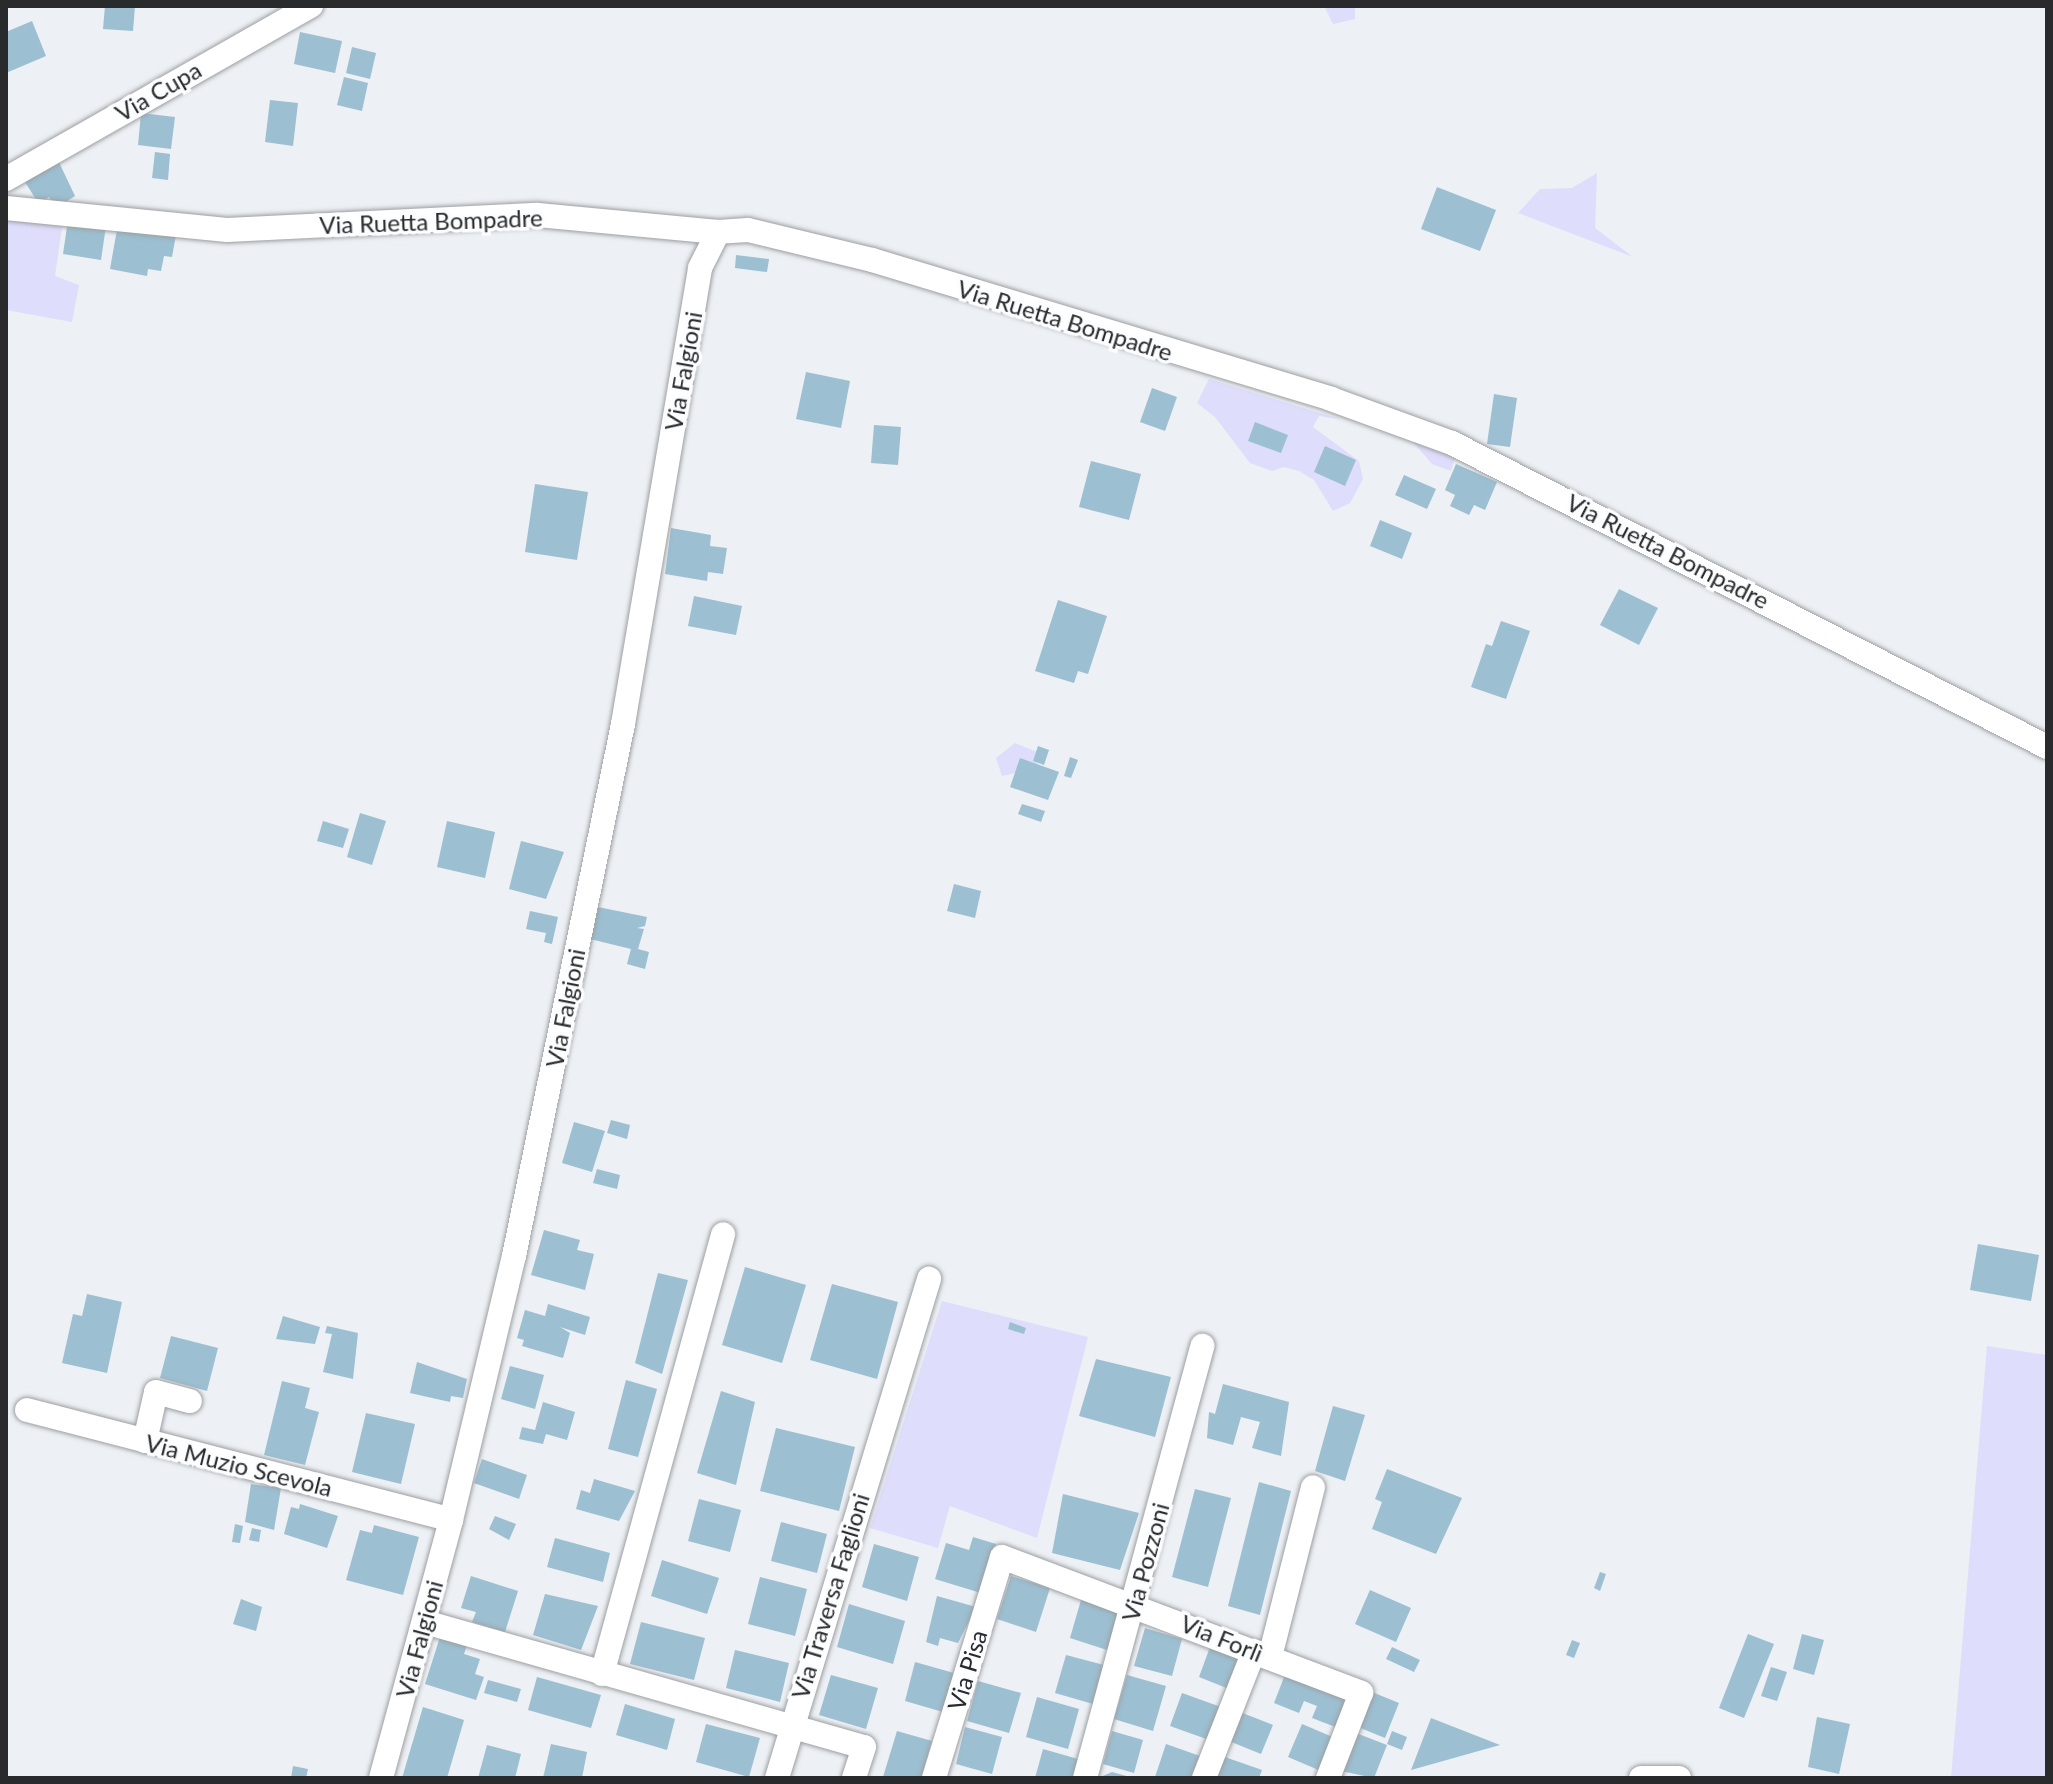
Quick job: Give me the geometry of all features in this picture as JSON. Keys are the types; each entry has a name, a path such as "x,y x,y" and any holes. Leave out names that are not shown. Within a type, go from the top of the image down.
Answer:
{"street":[{"name":"Via Cupa","path":"6,179 311,6"},
{"name":"Via Ruetta Bompadre","path":"6,208 227,230 538,215 718,232 748,230 872,260 1331,399 1452,443 2047,747"},
{"name":"Via Falgioni","path":"381,1778 451,1520 523,1216 623,724 700,268 718,232"},
{"path":"602,1674 723,1234"},
{"name":"Via Traversa Faglioni","path":"425,1622 790,1728 929,1279"},
{"name":"Via Pozzoni","path":"1085,1778 1202,1346"},
{"path":"145,1441 156,1392 190,1401"},
{"name":"Via Muzio Scevola","path":"27,1410 451,1520"},
{"path":"1204,1778 1262,1654 1313,1487"},
{"name":"Via Forlì","path":"1000,1562 1012,1557 1361,1693 1328,1778"},
{"name":"Via Pisa","path":"934,1778 1000,1562"},
{"path":"777,1778 790,1728 864,1747 854,1778"},
{"path":"1641,1778 1679,1778"}],"shaded area":[{"path":"1324,6 1355,6 1355,19 1333,24"},
{"path":"1597,173 1595,228 1633,257 1518,213 1540,189 1572,188"},
{"path":"8,214 63,220 55,276 79,285 72,322 6,310"},
{"path":"1209,379 1340,419 1319,416 1313,427 1359,461 1363,479 1350,503 1333,511 1314,480 1299,471 1284,467 1272,471 1250,463 1215,417 1197,403"},
{"path":"1411,440 1455,458 1451,471 1432,464"},
{"path":"1015,743 1037,752 1038,768 1002,776 996,758"},
{"path":"942,1301 1088,1337 1037,1538 950,1506 938,1548 870,1528"},
{"path":"1987,1346 2047,1355 2047,1778 1951,1778"}],"building":[{"path":"105,6 135,6 133,31 103,29"},
{"path":"32,21 46,56 6,73 6,32"},
{"path":"300,32 342,41 335,73 294,64"},
{"path":"352,47 376,53 370,79 346,73"},
{"path":"344,77 368,83 362,111 337,105"},
{"path":"270,100 298,103 293,146 265,142"},
{"path":"141,113 175,117 171,149 138,145"},
{"path":"155,152 170,154 168,180 152,178"},
{"path":"57,158 75,196 56,208 49,197 39,204 23,179"},
{"path":"1437,187 1496,210 1480,251 1421,229"},
{"path":"68,220 106,226 101,260 63,254"},
{"path":"118,224 176,235 172,257 164,256 161,271 148,269 147,276 110,269"},
{"path":"736,255 769,259 767,272 735,268"},
{"path":"806,372 850,381 841,428 796,419"},
{"path":"1152,388 1177,397 1165,431 1140,422"},
{"path":"1494,394 1517,398 1510,447 1487,444"},
{"path":"1255,422 1288,435 1281,453 1248,441"},
{"path":"874,425 901,427 898,465 871,463"},
{"path":"1325,446 1356,460 1345,486 1314,472"},
{"path":"1091,461 1141,474 1129,520 1079,507"},
{"path":"1456,464 1497,482 1485,510 1474,505 1469,515 1450,506 1455,495 1445,490"},
{"path":"1404,475 1436,489 1427,509 1395,495"},
{"path":"535,484 588,492 577,560 525,552"},
{"path":"1380,520 1412,533 1402,559 1370,546"},
{"path":"671,528 711,535 710,546 727,548 723,574 708,572 707,581 665,574"},
{"path":"1619,589 1658,608 1639,645 1600,625"},
{"path":"694,596 742,606 736,635 688,626"},
{"path":"1058,600 1107,616 1088,674 1078,671 1074,683 1035,671"},
{"path":"1501,621 1530,631 1506,699 1471,687 1486,644 1492,646"},
{"path":"1038,746 1049,750 1044,765 1033,761"},
{"path":"1070,757 1078,760 1071,778 1064,776"},
{"path":"1020,758 1059,772 1048,800 1010,787"},
{"path":"1022,804 1045,811 1041,822 1018,814"},
{"path":"360,813 386,821 372,865 347,857"},
{"path":"323,821 349,829 343,848 317,841"},
{"path":"447,821 495,832 485,878 437,867"},
{"path":"521,841 564,852 546,899 509,889"},
{"path":"954,884 981,891 975,918 947,911"},
{"path":"598,907 647,917 645,926 637,928 644,929 638,949 649,952 645,969 627,964 631,949 590,939"},
{"path":"530,911 558,917 552,944 544,942 546,933 526,929"},
{"path":"611,1120 630,1125 627,1139 607,1133"},
{"path":"574,1122 605,1131 592,1172 562,1163"},
{"path":"597,1169 620,1175 617,1189 593,1183"},
{"path":"544,1230 580,1240 577,1250 594,1254 585,1290 531,1275"},
{"path":"1978,1244 2039,1255 2031,1301 1970,1290"},
{"path":"745,1267 806,1285 782,1363 722,1345"},
{"path":"658,1273 688,1280 662,1374 635,1363"},
{"path":"832,1284 898,1302 877,1379 810,1360"},
{"path":"87,1294 122,1302 107,1373 62,1363 73,1314 82,1316"},
{"path":"548,1304 590,1317 585,1335 560,1327 570,1333 563,1358 522,1346 524,1340 517,1338 525,1310 545,1316"},
{"path":"283,1316 320,1327 315,1344 276,1339"},
{"path":"1010,1322 1026,1328 1024,1334 1008,1329"},
{"path":"327,1326 358,1333 353,1379 323,1372 332,1334 325,1333"},
{"path":"171,1336 218,1348 207,1391 160,1378"},
{"path":"1096,1359 1171,1377 1155,1437 1079,1416"},
{"path":"417,1362 467,1379 463,1398 451,1396 450,1402 410,1393"},
{"path":"510,1366 544,1375 535,1409 501,1399"},
{"path":"626,1380 657,1389 638,1457 608,1449"},
{"path":"282,1381 310,1388 305,1408 319,1412 305,1465 264,1455"},
{"path":"1223,1384 1289,1402 1281,1456 1252,1448 1260,1422 1241,1417 1233,1445 1207,1438 1209,1412 1215,1414"},
{"path":"721,1391 755,1402 736,1485 697,1473"},
{"path":"543,1402 575,1412 567,1440 546,1434 543,1444 519,1439 522,1427 535,1430"},
{"path":"1333,1406 1365,1415 1345,1481 1315,1471"},
{"path":"366,1413 415,1424 401,1484 352,1472"},
{"path":"776,1428 855,1447 839,1511 760,1491"},
{"path":"482,1459 527,1475 519,1499 474,1483"},
{"path":"1387,1469 1462,1498 1436,1554 1372,1529 1382,1502 1375,1499"},
{"path":"594,1479 635,1491 619,1521 576,1509 581,1490 590,1493"},
{"path":"1259,1482 1291,1491 1260,1615 1228,1606"},
{"path":"251,1484 281,1488 274,1530 245,1522"},
{"path":"1195,1489 1231,1498 1208,1587 1172,1577"},
{"path":"1063,1494 1139,1513 1120,1570 1052,1553"},
{"path":"699,1499 741,1510 730,1552 688,1541"},
{"path":"300,1504 338,1516 327,1548 284,1534 291,1507 299,1509"},
{"path":"495,1516 516,1524 509,1540 489,1529"},
{"path":"781,1522 827,1534 817,1573 771,1561"},
{"path":"235,1524 243,1526 240,1543 232,1542"},
{"path":"374,1525 419,1537 403,1595 346,1580 360,1530 372,1533"},
{"path":"252,1528 261,1530 259,1542 249,1540"},
{"path":"973,1537 996,1544 981,1593 935,1579 946,1543 969,1550"},
{"path":"555,1538 610,1553 603,1582 547,1567"},
{"path":"874,1544 919,1557 907,1601 862,1587"},
{"path":"662,1560 719,1578 707,1614 651,1596"},
{"path":"1600,1572 1606,1574 1600,1591 1594,1588"},
{"path":"471,1576 518,1591 505,1632 472,1622 476,1612 461,1608"},
{"path":"1011,1576 1050,1588 1036,1632 997,1619"},
{"path":"760,1577 807,1589 795,1636 748,1624"},
{"path":"1370,1590 1411,1608 1396,1642 1355,1624"},
{"path":"545,1594 598,1606 581,1650 533,1635"},
{"path":"937,1596 976,1607 958,1643 940,1638 938,1646 926,1642"},
{"path":"241,1599 262,1607 256,1631 233,1624"},
{"path":"1081,1600 1119,1612 1107,1650 1070,1638"},
{"path":"849,1604 905,1621 893,1664 837,1647"},
{"path":"641,1622 705,1638 694,1680 630,1664"},
{"path":"1145,1628 1182,1639 1172,1676 1134,1666"},
{"path":"1748,1634 1774,1644 1744,1718 1719,1708"},
{"path":"1802,1634 1824,1640 1814,1675 1793,1669"},
{"path":"440,1637 467,1645 464,1654 480,1659 475,1674 484,1677 476,1700 425,1684"},
{"path":"1572,1640 1580,1643 1574,1658 1566,1655"},
{"path":"1210,1647 1240,1659 1229,1689 1199,1677"},
{"path":"1392,1647 1420,1660 1414,1672 1386,1659"},
{"path":"735,1650 789,1663 780,1702 726,1688"},
{"path":"1066,1655 1104,1665 1093,1704 1055,1693"},
{"path":"915,1662 954,1673 943,1712 905,1701"},
{"path":"1771,1667 1787,1672 1777,1701 1761,1696"},
{"path":"1286,1672 1350,1698 1338,1728 1312,1718 1317,1706 1304,1701 1299,1713 1274,1703"},
{"path":"831,1675 878,1688 866,1729 819,1715"},
{"path":"1127,1675 1166,1686 1153,1731 1114,1719"},
{"path":"537,1677 601,1695 591,1728 528,1710"},
{"path":"488,1680 521,1689 517,1702 484,1693"},
{"path":"978,1681 1021,1693 1009,1733 967,1721"},
{"path":"1372,1692 1399,1703 1385,1738 1358,1727"},
{"path":"1182,1693 1221,1707 1209,1740 1170,1726"},
{"path":"1037,1697 1079,1709 1068,1749 1026,1737"},
{"path":"625,1704 675,1719 667,1750 616,1735"},
{"path":"423,1707 464,1720 447,1778 402,1778"},
{"path":"1240,1712 1273,1725 1261,1754 1229,1741"},
{"path":"1817,1717 1850,1724 1839,1774 1808,1767"},
{"path":"1431,1718 1500,1745 1411,1770"},
{"path":"706,1724 760,1738 749,1777 696,1762"},
{"path":"1302,1724 1335,1738 1321,1771 1288,1757"},
{"path":"965,1727 1002,1737 992,1774 956,1764"},
{"path":"897,1731 932,1741 921,1778 883,1777"},
{"path":"1112,1731 1143,1740 1134,1773 1103,1764"},
{"path":"1392,1731 1407,1737 1402,1750 1387,1744"},
{"path":"1356,1733 1387,1745 1374,1778 1341,1771"},
{"path":"551,1744 587,1752 582,1778 543,1778"},
{"path":"1166,1744 1200,1756 1193,1778 1155,1777"},
{"path":"487,1745 521,1754 515,1778 478,1778"},
{"path":"1043,1749 1078,1759 1073,1778 1035,1778"},
{"path":"1222,1756 1262,1770 1259,1778 1215,1778"},
{"path":"293,1766 308,1769 306,1778 291,1778"},
{"path":"1112,1772 1130,1777 1130,1778 1098,1778"}]}
